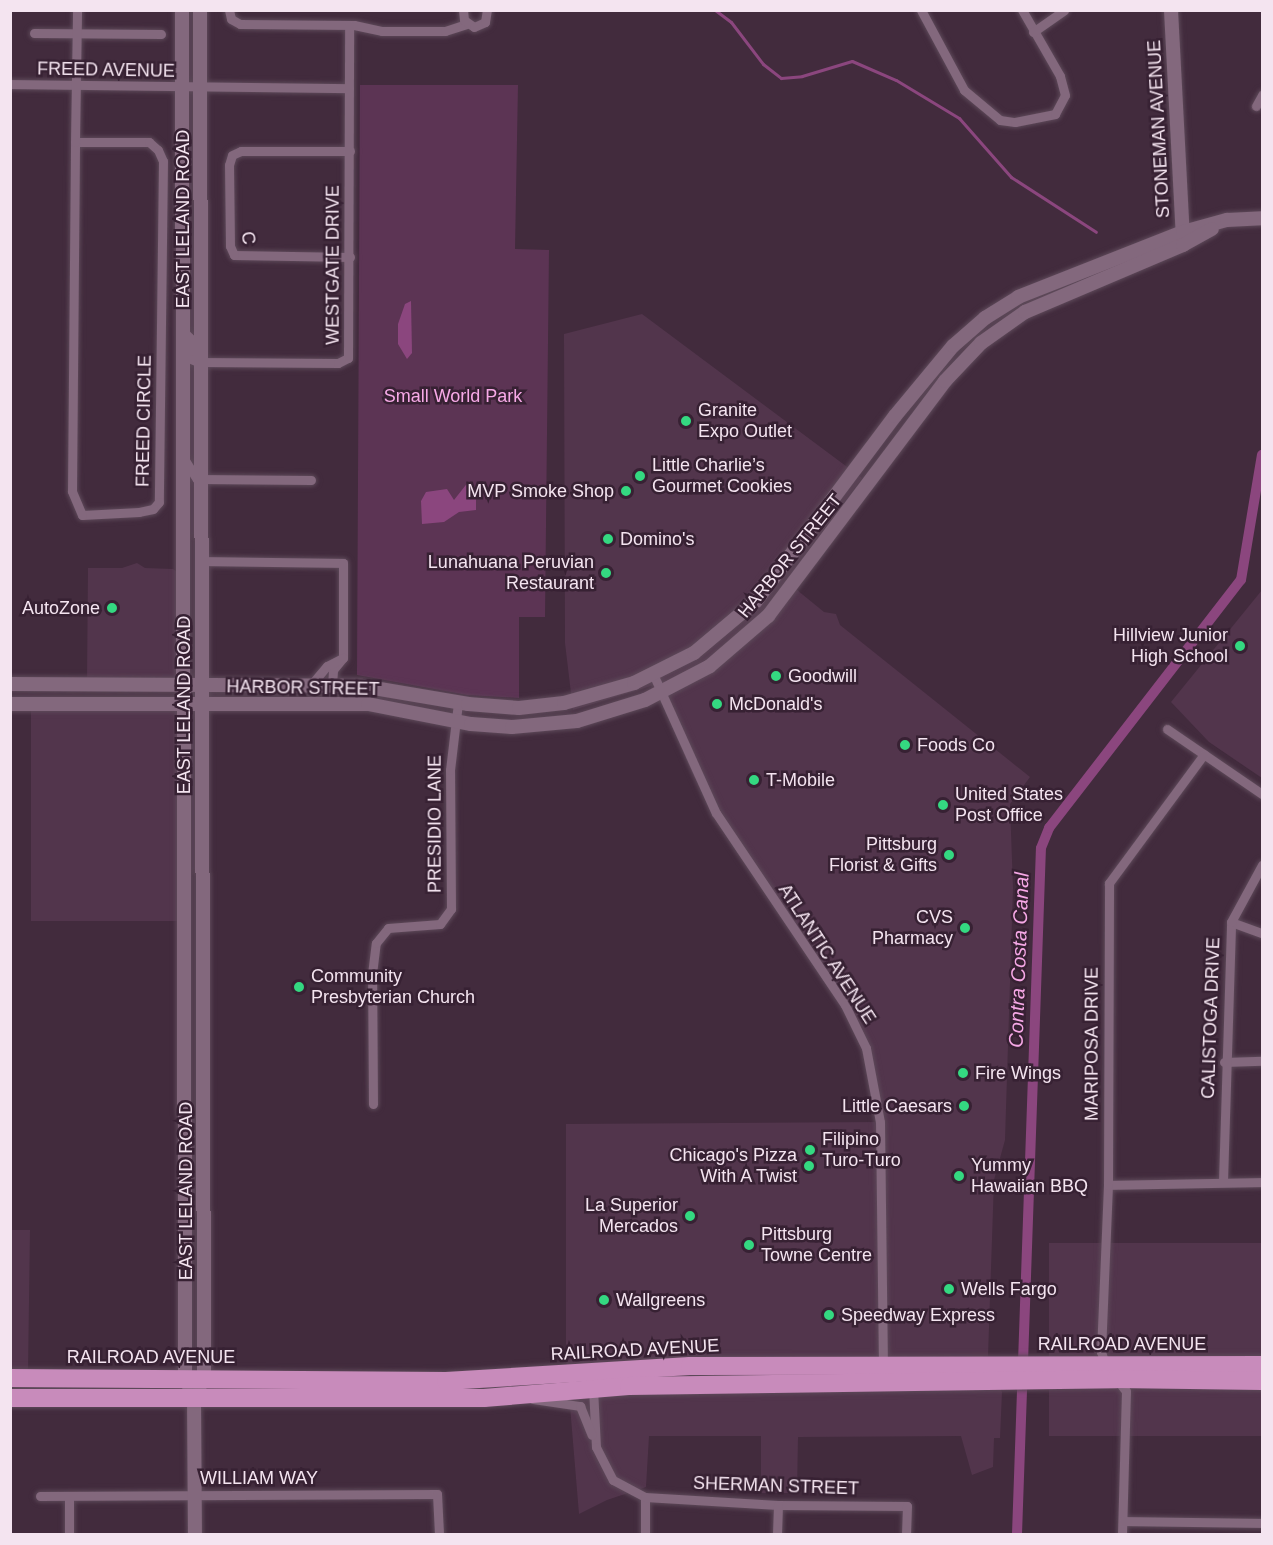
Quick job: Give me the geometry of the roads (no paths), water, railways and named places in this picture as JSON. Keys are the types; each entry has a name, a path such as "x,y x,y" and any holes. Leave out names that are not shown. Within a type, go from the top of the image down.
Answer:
{"highway":[{"name":"RAILROAD AVENUE","path":"10,1398 520,1395 593,1379 883,1364 1002,1374"},
{"name":"RAILROAD AVENUE","path":"10,1378 593,1379 883,1383 1002,1374 1263,1365"},
{"name":"RAILROAD AVENUE","path":"1110,1372 1263,1381"}],"street":[{"name":"FREED CIRCLE","path":"75,142 149,142 158,150 163,161 161,483 159,502 153,509 139,512 82,515 72,491 75,83 77,10"},
{"name":"EAST LELAND ROAD","path":"182,10 185,1377"},
{"name":"EAST LELAND ROAD","path":"194,1398 204,1377 200,10"},
{"path":"230,10 231,19 240,24 349,24 382,31 445,31 466,24 482,25 487,10"},
{"path":"463,10 466,24"},
{"path":"921,10 964,90 1000,120 1015,122 1055,114 1065,95 1060,76 1022,10"},
{"path":"1033,32 1065,10"},
{"name":"STONEMAN AVENUE","path":"1171,10 1183,238"},
{"name":"WESTGATE DRIVE","path":"202,362 345,361 349,345 349,24"},
{"path":"34,33 161,34"},
{"name":"FREED AVENUE","path":"10,84 75,83 183,88 349,88"},
{"path":"1256,106 1263,95"},
{"name":"C","path":"350,151 241,151 232,155 229,165 232,253 241,257 350,257"},
{"name":"HARBOR STREET","path":"10,684 332,685 386,688 458,703 510,708 558,704 604,694 654,676 720,635 772,582 895,416 966,333 1018,297 1227,220 1263,218"},
{"name":"HARBOR STREET","path":"10,704 368,704 454,722 510,727 566,723 661,693 728,653 787,594 945,381 981,343 1025,312 1183,238"},
{"path":"184,332 190,338 191,359 202,362"},
{"path":"183,457 191,465 193,477 202,479 311,480"},
{"path":"202,561 343,562 343,658 333,670 332,685"},
{"path":"772,582 787,594"},
{"path":"310,686 327,666 343,658"},
{"name":"ATLANTIC AVENUE","path":"654,676 716,813 845,1005 869,1057 880,1122 883,1383"},
{"name":"PRESIDIO LANE","path":"373,1104 372,974 376,943 388,928 440,924 451,909 450,770 458,703"},
{"path":"1167,729 1263,795"},
{"name":"MARIPOSA DRIVE","path":"1122,1534 1126,1391 1110,1372 1101,1352 1108,1185 1109,883 1204,754"},
{"name":"CALISTOGA DRIVE","path":"1223,1181 1224,1062 1231,922 1263,866"},
{"path":"1231,922 1263,933"},
{"path":"1224,1062 1263,1061"},
{"path":"1108,1185 1263,1182"},
{"path":"185,1377 194,1398 195,1534"},
{"path":"593,1379 596,1447"},
{"path":"520,1395 580,1406 596,1447 614,1480 645,1497 645,1534"},
{"name":"WILLIAM WAY","path":"40,1496 437,1494 439,1534"},
{"path":"69,1496 69,1534"},
{"name":"SHERMAN STREET","path":"645,1497 778,1505 907,1506 906,1534"},
{"path":"777,1534 778,1505"},
{"path":"1123,1521 1263,1523"}],"waterway":[{"path":"715,10 731,22 763,64 781,78 802,76 852,61 896,80 959,118 1011,177 1096,232"},
{"name":"Contra Costa Canal","path":"1017,1534 1041,848 1049,828 1241,580 1262,455"}],"place":[{"name":"Granite Expo Outlet","path":"686,421"},
{"name":"Little Charlie’s Gourmet Cookies","path":"640,476"},
{"name":"MVP Smoke Shop","path":"626,491"},
{"name":"Domino's","path":"608,539"},
{"name":"Lunahuana Peruvian Restaurant","path":"606,573"},
{"name":"AutoZone","path":"112,608"},
{"name":"Hillview Junior High School","path":"1240,646"},
{"name":"Goodwill","path":"776,676"},
{"name":"McDonald's","path":"717,704"},
{"name":"Foods Co","path":"905,745"},
{"name":"T-Mobile","path":"754,780"},
{"name":"United States Post Office","path":"943,805"},
{"name":"Pittsburg Florist & Gifts","path":"949,855"},
{"name":"CVS Pharmacy","path":"965,928"},
{"name":"Community Presbyterian Church","path":"299,987"},
{"name":"Fire Wings","path":"963,1073"},
{"name":"Little Caesars","path":"964,1106"},
{"name":"Filipino Turo-Turo","path":"810,1150"},
{"name":"Chicago's Pizza With A Twist","path":"809,1166"},
{"name":"Yummy Hawaiian BBQ","path":"959,1176"},
{"name":"La Superior Mercados","path":"690,1216"},
{"name":"Pittsburg Towne Centre","path":"749,1245"},
{"name":"Wells Fargo","path":"949,1289"},
{"name":"Wallgreens","path":"604,1300"},
{"name":"Speedway Express","path":"829,1315"}],"park label":[{"name":"Small World Park","path":"453,396"}]}
